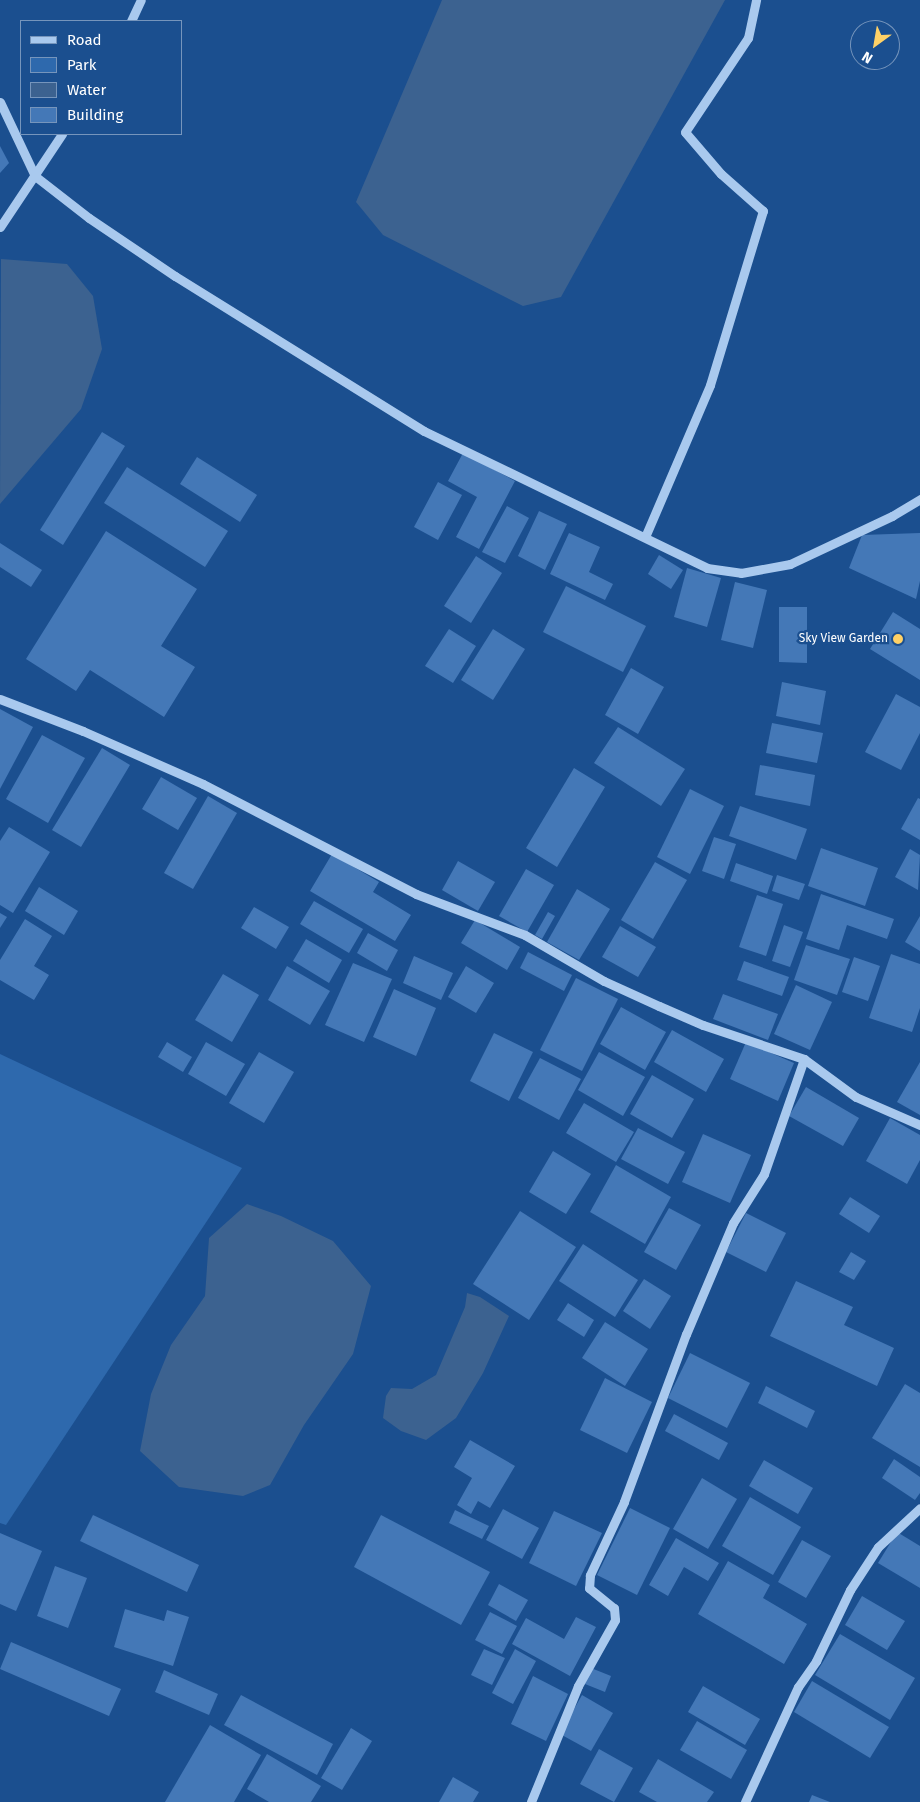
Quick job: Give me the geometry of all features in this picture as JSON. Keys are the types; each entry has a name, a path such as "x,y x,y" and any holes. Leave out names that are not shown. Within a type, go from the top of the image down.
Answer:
{"street":[{"path":"131,20 141,0"},
{"path":"645,537 710,385 763,211 721,174 685,132 748,38 756,0"},
{"path":"0,102 35,176 89,218 175,276 424,431 707,568 741,573 790,564 892,516 920,499"},
{"path":"0,227 61,135"},
{"path":"0,700 83,731 203,784 416,894 525,935 604,981 659,1006 703,1025 804,1059 856,1097 920,1125"},
{"path":"531,1802 578,1686 615,1620 614,1608 589,1588 590,1576 624,1502 686,1334 733,1223 764,1174 804,1059"},
{"path":"745,1802 798,1687 816,1661 850,1590 878,1546 920,1508"}],"green space":[{"path":"0,1054 242,1168 6,1525 0,1523"}],"water":[{"path":"442,0 725,0 561,297 523,306 383,235 356,202"},
{"path":"1,259 67,264 93,296 102,349 81,409 0,504"},
{"path":"247,1204 281,1216 333,1241 371,1286 353,1354 304,1425 270,1485 243,1496 179,1487 140,1451 151,1394 171,1345 205,1296 209,1238"},
{"path":"467,1293 480,1297 509,1316 483,1373 456,1418 426,1440 401,1431 383,1418 386,1396 391,1388 412,1389 436,1375 465,1307"}],"building":[{"path":"0,146 9,163 0,173"},
{"path":"102,432 125,446 63,545 40,530"},
{"path":"463,453 515,481 479,549 456,537 477,497 448,481"},
{"path":"197,457 257,495 240,522 180,484"},
{"path":"127,467 228,531 205,567 104,503"},
{"path":"438,482 462,495 438,540 414,527"},
{"path":"507,506 529,518 505,563 482,552"},
{"path":"539,511 567,524 545,570 518,556"},
{"path":"106,531 197,589 161,646 195,667 164,717 90,670 76,691 26,659"},
{"path":"569,533 600,547 589,572 613,584 605,600 550,574"},
{"path":"920,533 920,581 916,599 849,568 862,535"},
{"path":"0,543 42,570 31,587 0,567"},
{"path":"659,555 683,570 671,589 648,574"},
{"path":"476,556 502,573 471,623 444,606"},
{"path":"687,568 721,578 707,627 674,617"},
{"path":"735,582 767,590 753,648 721,640"},
{"path":"566,586 646,626 623,672 543,632"},
{"path":"779,607 807,607 807,663 779,662"},
{"name":"Sky View Garden","path":"893,612 920,629 920,680 870,649"},
{"path":"449,629 476,646 453,683 425,666"},
{"path":"493,629 525,649 493,700 461,680"},
{"path":"631,668 664,687 638,734 605,715"},
{"path":"782,682 826,691 820,725 776,716"},
{"path":"896,694 920,707 920,733 901,770 865,752"},
{"path":"0,709 33,727 0,789"},
{"path":"772,723 823,733 817,763 766,753"},
{"path":"618,727 685,769 661,806 594,763"},
{"path":"42,735 85,758 48,823 6,799"},
{"path":"102,748 130,765 81,847 52,830"},
{"path":"760,765 815,775 810,806 755,795"},
{"path":"574,768 605,787 557,867 526,848"},
{"path":"161,777 197,798 178,830 142,809"},
{"path":"690,789 724,806 690,874 657,857"},
{"path":"208,796 237,813 193,889 164,873"},
{"path":"918,798 920,799 920,840 901,829"},
{"path":"740,806 807,829 796,860 729,836"},
{"path":"9,827 50,852 13,913 0,905 0,841"},
{"path":"714,837 736,844 724,879 702,871"},
{"path":"821,848 878,868 865,906 808,886"},
{"path":"910,849 920,855 918,890 895,877"},
{"path":"332,854 379,882 373,892 411,915 395,941 310,891"},
{"path":"458,861 495,882 478,911 442,890"},
{"path":"655,862 687,880 653,939 621,920"},
{"path":"736,863 773,876 767,894 730,881"},
{"path":"526,869 554,885 527,932 499,916"},
{"path":"777,875 805,884 799,900 772,891"},
{"path":"39,887 78,911 64,935 25,911"},
{"path":"577,889 610,909 579,960 547,942"},
{"path":"821,894 894,919 887,939 847,925 839,950 806,939"},
{"path":"757,895 783,904 766,956 739,947"},
{"path":"314,901 363,929 349,953 300,924"},
{"path":"254,907 289,927 276,949 241,928"},
{"path":"548,912 555,916 542,939 535,935"},
{"path":"0,913 7,917 0,928"},
{"path":"920,916 920,951 905,942"},
{"path":"25,919 52,936 34,966 49,975 34,1000 0,980 0,960"},
{"path":"475,920 520,947 507,970 461,943"},
{"path":"784,925 803,932 790,967 772,961"},
{"path":"620,926 656,947 638,977 602,957"},
{"path":"368,933 398,950 387,971 357,953"},
{"path":"306,939 342,960 329,983 293,961"},
{"path":"806,945 850,959 837,995 794,980"},
{"path":"528,952 572,975 564,991 520,968"},
{"path":"891,954 920,964 920,1008 912,1032 869,1018"},
{"path":"414,956 453,973 441,1000 403,983"},
{"path":"854,957 880,966 868,1001 842,992"},
{"path":"744,961 789,977 782,996 737,980"},
{"path":"353,963 392,979 364,1042 325,1025"},
{"path":"287,966 330,991 310,1025 268,1000"},
{"path":"466,966 494,983 476,1013 448,997"},
{"path":"223,974 259,995 232,1042 195,1020"},
{"path":"576,978 618,999 582,1071 540,1050"},
{"path":"796,985 832,1002 810,1050 774,1034"},
{"path":"394,989 436,1008 416,1056 373,1037"},
{"path":"723,994 778,1014 768,1040 713,1019"},
{"path":"621,1007 666,1032 645,1070 600,1044"},
{"path":"672,1030 724,1059 706,1092 654,1062"},
{"path":"494,1033 533,1052 509,1101 470,1081"},
{"path":"167,1042 192,1057 183,1072 158,1057"},
{"path":"206,1042 245,1064 226,1096 188,1074"},
{"path":"746,1042 794,1063 778,1101 730,1079"},
{"path":"259,1052 294,1072 264,1123 229,1103"},
{"path":"599,1052 645,1077 623,1116 578,1090"},
{"path":"540,1058 581,1079 559,1120 518,1098"},
{"path":"920,1062 920,1115 897,1102"},
{"path":"652,1075 694,1099 672,1138 630,1114"},
{"path":"806,1087 859,1118 843,1146 789,1116"},
{"path":"584,1103 634,1132 616,1162 566,1133"},
{"path":"890,1118 920,1135 920,1160 907,1184 866,1161"},
{"path":"638,1128 685,1152 668,1184 621,1159"},
{"path":"703,1134 751,1155 730,1203 682,1182"},
{"path":"553,1151 591,1174 566,1214 529,1192"},
{"path":"616,1165 671,1197 645,1244 590,1212"},
{"path":"850,1197 880,1216 869,1233 839,1214"},
{"path":"669,1208 701,1225 676,1270 644,1252"},
{"path":"520,1211 576,1247 529,1320 473,1284"},
{"path":"746,1213 786,1233 766,1272 726,1252"},
{"path":"583,1244 638,1280 615,1317 559,1281"},
{"path":"851,1252 866,1261 854,1280 839,1272"},
{"path":"644,1279 671,1296 650,1329 623,1311"},
{"path":"796,1281 853,1307 844,1325 894,1348 877,1386 770,1336"},
{"path":"568,1303 594,1320 584,1337 557,1320"},
{"path":"605,1322 648,1349 625,1386 582,1358"},
{"path":"690,1353 750,1383 727,1428 668,1398"},
{"path":"605,1378 652,1402 627,1453 580,1430"},
{"path":"905,1384 920,1393 920,1467 872,1438"},
{"path":"766,1386 815,1411 807,1428 758,1403"},
{"path":"674,1414 728,1443 719,1460 665,1431"},
{"path":"470,1440 515,1466 490,1508 478,1501 471,1514 457,1505 472,1478 454,1467"},
{"path":"894,1459 920,1477 920,1493 915,1500 882,1478"},
{"path":"764,1460 813,1488 798,1514 749,1486"},
{"path":"702,1478 737,1499 708,1549 673,1529"},
{"path":"750,1497 801,1527 773,1575 722,1546"},
{"path":"630,1508 670,1528 637,1595 597,1575"},
{"path":"503,1509 539,1528 522,1559 486,1540"},
{"path":"455,1510 489,1526 482,1539 449,1523"},
{"path":"554,1511 602,1533 576,1586 529,1563"},
{"path":"93,1515 199,1565 187,1592 80,1541"},
{"path":"381,1515 490,1572 461,1625 354,1567"},
{"path":"897,1532 920,1546 920,1588 878,1563"},
{"path":"0,1533 42,1551 16,1611 0,1604"},
{"path":"676,1538 719,1563 708,1581 684,1567 668,1596 649,1585"},
{"path":"802,1540 831,1556 806,1598 778,1582"},
{"path":"728,1561 770,1585 763,1598 807,1624 784,1664 698,1614"},
{"path":"55,1566 87,1578 68,1628 37,1616"},
{"path":"499,1584 528,1600 516,1621 488,1605"},
{"path":"862,1596 905,1621 887,1650 845,1625"},
{"path":"125,1609 164,1621 167,1610 189,1617 173,1666 114,1647"},
{"path":"490,1612 517,1626 502,1654 475,1640"},
{"path":"576,1617 596,1627 570,1676 512,1644 526,1618 564,1639"},
{"path":"840,1634 915,1678 890,1720 815,1675"},
{"path":"11,1642 121,1689 109,1716 0,1669"},
{"path":"484,1649 505,1658 492,1685 471,1675"},
{"path":"515,1649 536,1661 513,1704 492,1693"},
{"path":"591,1668 611,1676 605,1692 585,1684"},
{"path":"164,1670 218,1694 209,1715 155,1692"},
{"path":"533,1676 568,1694 546,1741 511,1724"},
{"path":"812,1681 889,1727 870,1758 794,1712"},
{"path":"703,1686 760,1719 745,1745 688,1712"},
{"path":"241,1695 333,1744 317,1775 224,1725"},
{"path":"582,1695 613,1713 591,1751 560,1734"},
{"path":"697,1721 747,1750 731,1779 680,1750"},
{"path":"210,1725 261,1755 234,1802 165,1802"},
{"path":"351,1728 372,1741 342,1790 321,1778"},
{"path":"599,1749 633,1768 614,1802 580,1784"},
{"path":"267,1754 321,1786 311,1802 269,1802 247,1789"},
{"path":"658,1759 714,1792 707,1802 657,1802 639,1792"},
{"path":"453,1777 479,1792 473,1802 439,1802"},
{"path":"812,1795 830,1802 809,1802"}],"place":[{"name":"Sky View Garden","path":"898,639"}]}
